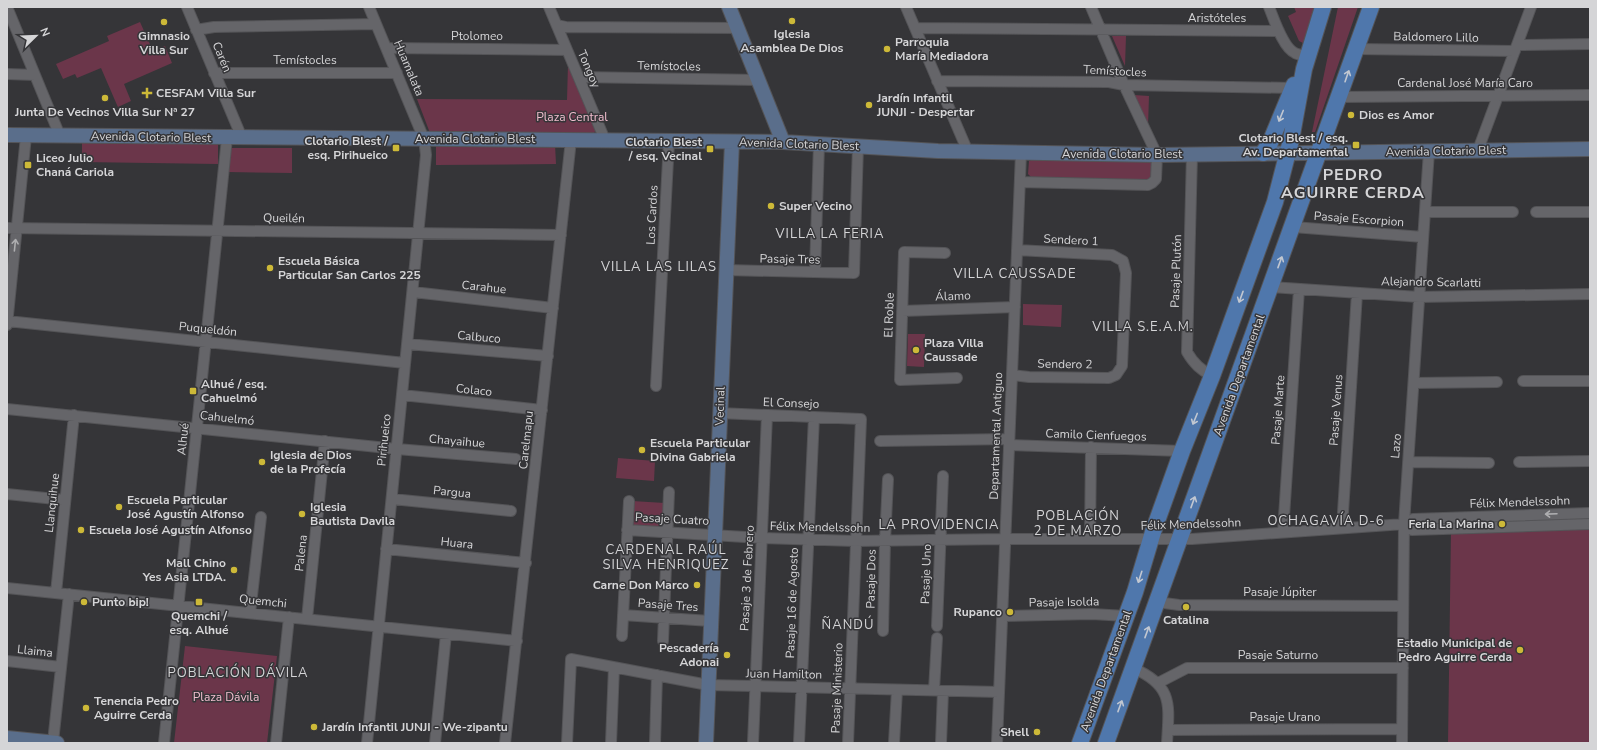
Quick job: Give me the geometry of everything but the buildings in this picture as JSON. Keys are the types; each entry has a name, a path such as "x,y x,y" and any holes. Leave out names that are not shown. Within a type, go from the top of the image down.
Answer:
{"main road":[{"path":"729,7 783,142"},
{"name":"Avenida Departamental","path":"1080,743 1126,616 1182,451 1212,376 1275,202 1288,153 1305,62 1323,7"},
{"name":"Avenida Departamental","path":"1106,743 1340,97 1371,7"},
{"path":"1263,153 1270,143 1292,88 1305,62"},
{"name":"Avenida Clotario Blest","path":"7,136 783,142 1021,154 1156,155 1590,149"},
{"name":"Vecinal","path":"706,743 710,621 732,142"},
{"path":"7,738 55,743"}],"street":[{"path":"7,7 10,23 35,75 60,136"},
{"name":"Carén","path":"187,7 242,138"},
{"name":"Huamalata","path":"369,7 424,139"},
{"name":"Tongoy","path":"549,7 605,140"},
{"path":"906,7 968,152"},
{"path":"1091,7 1124,86 1156,155"},
{"path":"1269,7 1279,31 1290,50 1305,62"},
{"path":"1478,150 1531,7"},
{"path":"196,30 214,27 376,24"},
{"path":"557,25 566,27 738,28"},
{"name":"Aristóteles","path":"915,28 1279,31"},
{"name":"Baldomero Lillo","path":"1356,49 1516,48 1590,44"},
{"name":"Ptolomeo","path":"386,48 567,50"},
{"name":"Temístocles","path":"214,73 397,73"},
{"path":"7,74 35,75"},
{"name":"Temístocles","path":"579,77 758,80"},
{"name":"Temístocles","path":"937,82 1109,82 1124,86 1292,88"},
{"name":"Cardenal José María Caro","path":"1340,97 1590,95"},
{"path":"7,326 12,228 26,136"},
{"name":"Alhué","path":"164,743 227,138"},
{"name":"Pirihueico","path":"367,743 419,233 426,155 424,139"},
{"name":"Carelmapu","path":"505,743 526,564 571,140"},
{"name":"Los Cardos","path":"656,386 669,141"},
{"path":"815,272 819,144"},
{"name":"Pasaje Tres","path":"726,270 854,273 858,146"},
{"name":"Lazo","path":"1402,743 1404,524 1414,382 1418,297 1429,151"},
{"name":"Departamental Antiguo","path":"997,743 1021,154"},
{"name":"Pasaje Plutón","path":"1192,154 1187,352 1194,363 1202,371 1212,376"},
{"name":"Avenida Clotario Blest","path":"1020,182 1148,185 1156,179 1156,155"},
{"path":"1425,212 1513,212"},
{"path":"1536,212 1590,212"},
{"name":"Pasaje Escorpion","path":"1293,227 1423,237"},
{"name":"Queilén","path":"12,228 561,235"},
{"name":"Sendero 1","path":"1017,250 1112,254 1123,261 1126,273 1122,366 1116,375"},
{"name":"El Roble","path":"945,253 904,252 900,380 957,378"},
{"name":"Alejandro Scarlatti","path":"1271,287 1418,297 1590,294"},
{"name":"Pasaje Marte","path":"1283,532 1299,289"},
{"name":"Carahue","path":"413,292 553,308"},
{"name":"Pasaje Venus","path":"1342,528 1357,293"},
{"name":"Álamo","path":"902,311 1015,307"},
{"name":"Puqueldón","path":"7,321 405,363"},
{"name":"Calbuco","path":"407,344 548,356"},
{"name":"Sendero 2","path":"1012,375 1028,377 1109,378 1116,375"},
{"path":"1523,381 1590,380"},
{"path":"1414,382 1498,382"},
{"name":"Colaco","path":"402,395 542,410"},
{"name":"Cahuelmó","path":"7,408 397,449"},
{"name":"El Consejo","path":"719,413 861,419"},
{"name":"Llanquihue","path":"56,593 74,415"},
{"name":"Pasaje 3 de Febrero","path":"753,743 767,415"},
{"name":"Pasaje 16 de Agosto","path":"799,743 814,417"},
{"name":"Pasaje Ministerio","path":"848,743 861,419"},
{"name":"Palena","path":"307,619 325,441"},
{"name":"Camilo Cienfuegos","path":"880,441 1009,442 1182,451"},
{"path":"1090,539 1091,447"},
{"name":"Chayaihue","path":"397,449 516,459"},
{"path":"1519,462 1590,461"},
{"path":"1408,462 1489,463"},
{"name":"Pasaje Uno","path":"937,626 944,476"},
{"name":"Pasaje Dos","path":"882,631 884,541 888,479"},
{"path":"663,641 670,492"},
{"path":"7,494 65,500"},
{"name":"Pargua","path":"392,498 510,511"},
{"path":"622,636 628,501"},
{"name":"Félix Mendelssohn","path":"715,535 855,541 1005,539 1151,540 1404,524 1413,518 1590,513"},
{"path":"250,613 261,517"},
{"name":"Félix Mendelssohn","path":"1404,524 1412,530 1590,524"},
{"name":"Pasaje Cuatro","path":"627,530 715,535"},
{"name":"Huara","path":"386,549 526,564"},
{"name":"Quemchi","path":"7,588 517,641"},
{"path":"55,743 69,594"},
{"name":"Pasaje Júpiter","path":"1157,602 1179,605 1403,606"},
{"name":"Pasaje Isolda","path":"1002,616 1092,614 1126,616"},
{"name":"Pasaje Tres","path":"623,615 710,621"},
{"path":"276,743 289,617"},
{"path":"435,743 446,634"},
{"path":"937,638 941,743"},
{"name":"Juan Hamilton","path":"567,743 571,659 708,685 999,692"},
{"name":"Llaima","path":"7,661 61,670"},
{"name":"Llaima","path":"7,667 61,670"},
{"path":"611,743 614,667"},
{"path":"1133,668 1148,675 1158,682 1165,694 1170,709 1167,743"},
{"name":"Pasaje Saturno","path":"1158,682 1187,668 1403,668"},
{"path":"655,743 657,675"},
{"path":"894,743 897,690"},
{"name":"Pasaje Urano","path":"1168,730 1402,730"}],"green space":[{"path":"1294,7 1317,7 1303,43 1299,41 1288,16 1296,12"},
{"path":"1338,7 1358,7 1315,132 1312,132"},
{"path":"140,22 153,51 165,46 172,63 124,84 131,101 118,107 101,68 77,78 75,74 63,79 56,64 109,41 107,36"},
{"path":"1112,36 1126,36 1125,66"},
{"name":"Plaza Central","path":"568,64 597,129 593,134 430,133 417,99 567,100"},
{"path":"1134,95 1149,96 1148,126"},
{"path":"82,142 218,144 218,164 82,162"},
{"path":"555,144 556,164 436,165 436,145"},
{"path":"230,148 292,148 292,173 227,172"},
{"path":"1156,160 1156,181 1032,178 1028,174 1029,161"},
{"path":"1023,304 1062,305 1061,327 1023,325"},
{"name":"Plaza Villa Caussade","path":"908,334 925,334 924,367 907,366"},
{"path":"618,458 655,461 654,481 616,478"},
{"path":"632,501 665,503 663,527 631,525"},
{"name":"Estadio Municipal de Pedro Aguirre Cerda","path":"1590,529 1590,743 1448,743 1451,530"},
{"name":"Plaza Dávila","path":"185,646 277,656 267,743 174,743"}],"place":[{"name":"Iglesia Asamblea De Dios","path":"792,21"},
{"name":"Gimnasio Villa Sur","path":"164,22"},
{"name":"Parroquia María Mediadora","path":"887,49"},
{"name":"CESFAM Villa Sur","path":"147,93"},
{"name":"Junta De Vecinos Villa Sur Nª 27","path":"105,98"},
{"name":"Jardín Infantil JUNJI - Despertar","path":"869,105"},
{"name":"Dios es Amor","path":"1351,115"},
{"name":"Clotario Blest / esq. Av. Departamental","path":"1356,145"},
{"name":"Clotario Blest / esq. Pirihueico","path":"396,148"},
{"name":"Clotario Blest / esq. Vecinal","path":"710,149"},
{"name":"Liceo Julio Chaná Cariola","path":"28,165"},
{"name":"Super Vecino","path":"771,206"},
{"name":"Escuela Básica Particular San Carlos 225","path":"270,268"},
{"name":"Plaza Villa Caussade","path":"916,350"},
{"name":"Alhué / esq. Cahuelmó","path":"193,391"},
{"name":"Escuela Particular Divina Gabriela","path":"642,450"},
{"name":"Iglesia de Dios de la Profecía","path":"262,462"},
{"name":"Escuela Particular José Agustín Alfonso","path":"119,507"},
{"name":"Iglesia Bautista Davila","path":"302,514"},
{"name":"Feria La Marina","path":"1502,524"},
{"name":"Escuela José Agustín Alfonso","path":"81,530"},
{"name":"Mall Chino Yes Asia LTDA.","path":"234,570"},
{"name":"Carne Don Marco","path":"697,585"},
{"name":"Punto bip!","path":"84,602"},
{"name":"Quemchi / esq. Alhué","path":"199,602"},
{"name":"Catalina","path":"1186,607"},
{"name":"Rupanco","path":"1010,612"},
{"name":"Estadio Municipal de Pedro Aguirre Cerda","path":"1520,650"},
{"name":"Pescadería Adonai","path":"727,655"},
{"name":"Tenencia Pedro Aguirre Cerda","path":"86,708"},
{"name":"Jardín Infantil JUNJI - We-zipantu","path":"314,727"},
{"name":"Shell","path":"1037,732"}],"district":[{"name":"PEDRO AGUIRRE CERDA","path":"1353,184"},
{"name":"VILLA LA FERIA","path":"830,234"},
{"name":"VILLA LAS LILAS","path":"659,267"},
{"name":"VILLA CAUSSADE","path":"1015,274"},
{"name":"VILLA S.E.A.M.","path":"1143,327"},
{"name":"OCHAGAVÍA D-6","path":"1326,521"},
{"name":"POBLACIÓN 2 DE MARZO","path":"1078,524"},
{"name":"LA PROVIDENCIA","path":"939,525"},
{"name":"CARDENAL RAÚL SILVA HENRIQUEZ","path":"666,558"},
{"name":"ÑANDÚ","path":"848,625"},
{"name":"POBLACIÓN DÁVILA","path":"238,673"}]}
